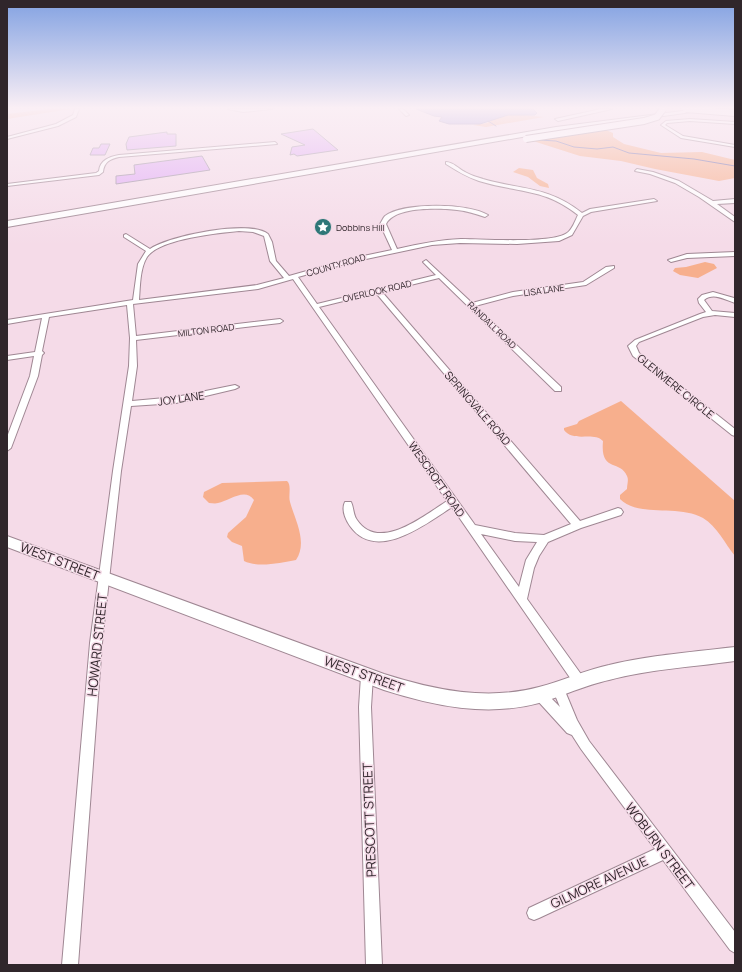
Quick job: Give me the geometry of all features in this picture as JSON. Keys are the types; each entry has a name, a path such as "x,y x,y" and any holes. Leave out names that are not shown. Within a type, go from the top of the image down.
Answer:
{"highway":[{"path":"7,216 368,154"},
{"path":"7,224 407,154"},
{"path":"403,155 408,154"}],"main road":[{"name":"WEST STREET","path":"7,541 413,692 462,700 505,700 540,695 579,681 623,669 735,654"}],"street":[{"path":"7,185 97,174 101,172 101,165 104,162 118,156 138,154"},
{"path":"448,162 462,173 485,182 561,199 581,215 594,210 654,201"},
{"path":"637,170 657,174 685,185 735,220"},
{"path":"712,203 735,201"},
{"path":"395,250 383,224 385,218 392,214 405,210 448,207 464,209 484,215"},
{"name":"COUNTY ROAD","path":"7,322 133,302 240,290 292,278 350,260 395,250 453,241 517,242 559,239 570,234 581,215"},
{"name":"WESCROFT ROAD","path":"149,251 163,244 200,235 235,230 254,230 266,236 274,262 292,278 315,306 579,681"},
{"path":"126,236 149,251"},
{"name":"HOWARD STREET","path":"70,965 84,777 104,577 132,366 133,302 142,261 149,251"},
{"path":"671,260 687,256 735,254"},
{"name":"RANDALL ROAD","path":"426,262 558,389"},
{"name":"LISA LANE","path":"471,305 513,294 584,284 593,281 606,269 612,267"},
{"name":"OVERLOOK ROAD","path":"315,306 440,276"},
{"name":"SPRINGVALE ROAD","path":"378,291 578,525"},
{"path":"710,314 702,303 701,299 705,296 718,295 735,301"},
{"name":"GLENMERE CIRCLE","path":"735,315 710,314 697,316 632,344 632,348 636,354 735,433"},
{"path":"7,448 34,376 40,353 46,315"},
{"name":"MILTON ROAD","path":"133,338 280,321"},
{"path":"7,358 40,353"},
{"name":"JOY LANE","path":"127,404 176,400 235,387"},
{"path":"348,504 352,521 360,531 373,537 387,538 398,535 454,502"},
{"path":"471,528 515,537 545,539 578,525 618,512"},
{"path":"522,600 525,575 529,564 545,539"},
{"name":"PRESCOTT STREET","path":"368,676 365,707 374,965"},
{"name":"WOBURN STREET","path":"558,688 572,724 585,745 735,945"},
{"name":"WOBURN STREET","path":"540,695 585,745"},
{"name":"GILMORE AVENUE","path":"534,913 664,852"}],"shaded area":[{"path":"575,154 712,154 735,160 735,178 719,181 621,161"},
{"path":"519,168 533,170 537,178 548,184 549,188 540,186 528,177 513,172"},
{"path":"705,262 714,264 717,268 698,278 680,275 673,271 675,268"},
{"path":"621,401 735,501 735,556 717,530 703,518 682,512 648,510 628,505 620,499 620,495 627,489 628,478 624,471 607,462 604,458 603,441 594,437 573,436 564,430 564,428 577,424 579,421"},
{"path":"287,481 289,485 290,502 301,538 301,546 296,560 262,565 244,561 242,546 232,542 227,537 228,533 246,517 254,500 250,496 242,495 222,502 209,503 203,497 204,492 222,483"}],"building":[{"path":"295,154 308,154 297,156"},
{"path":"202,156 210,170 116,184 116,176 135,174 134,165"}],"waterway":[{"path":"644,154 694,159 735,166"}],"place":[{"name":"Dobbins Hill","path":"323,227"}]}
